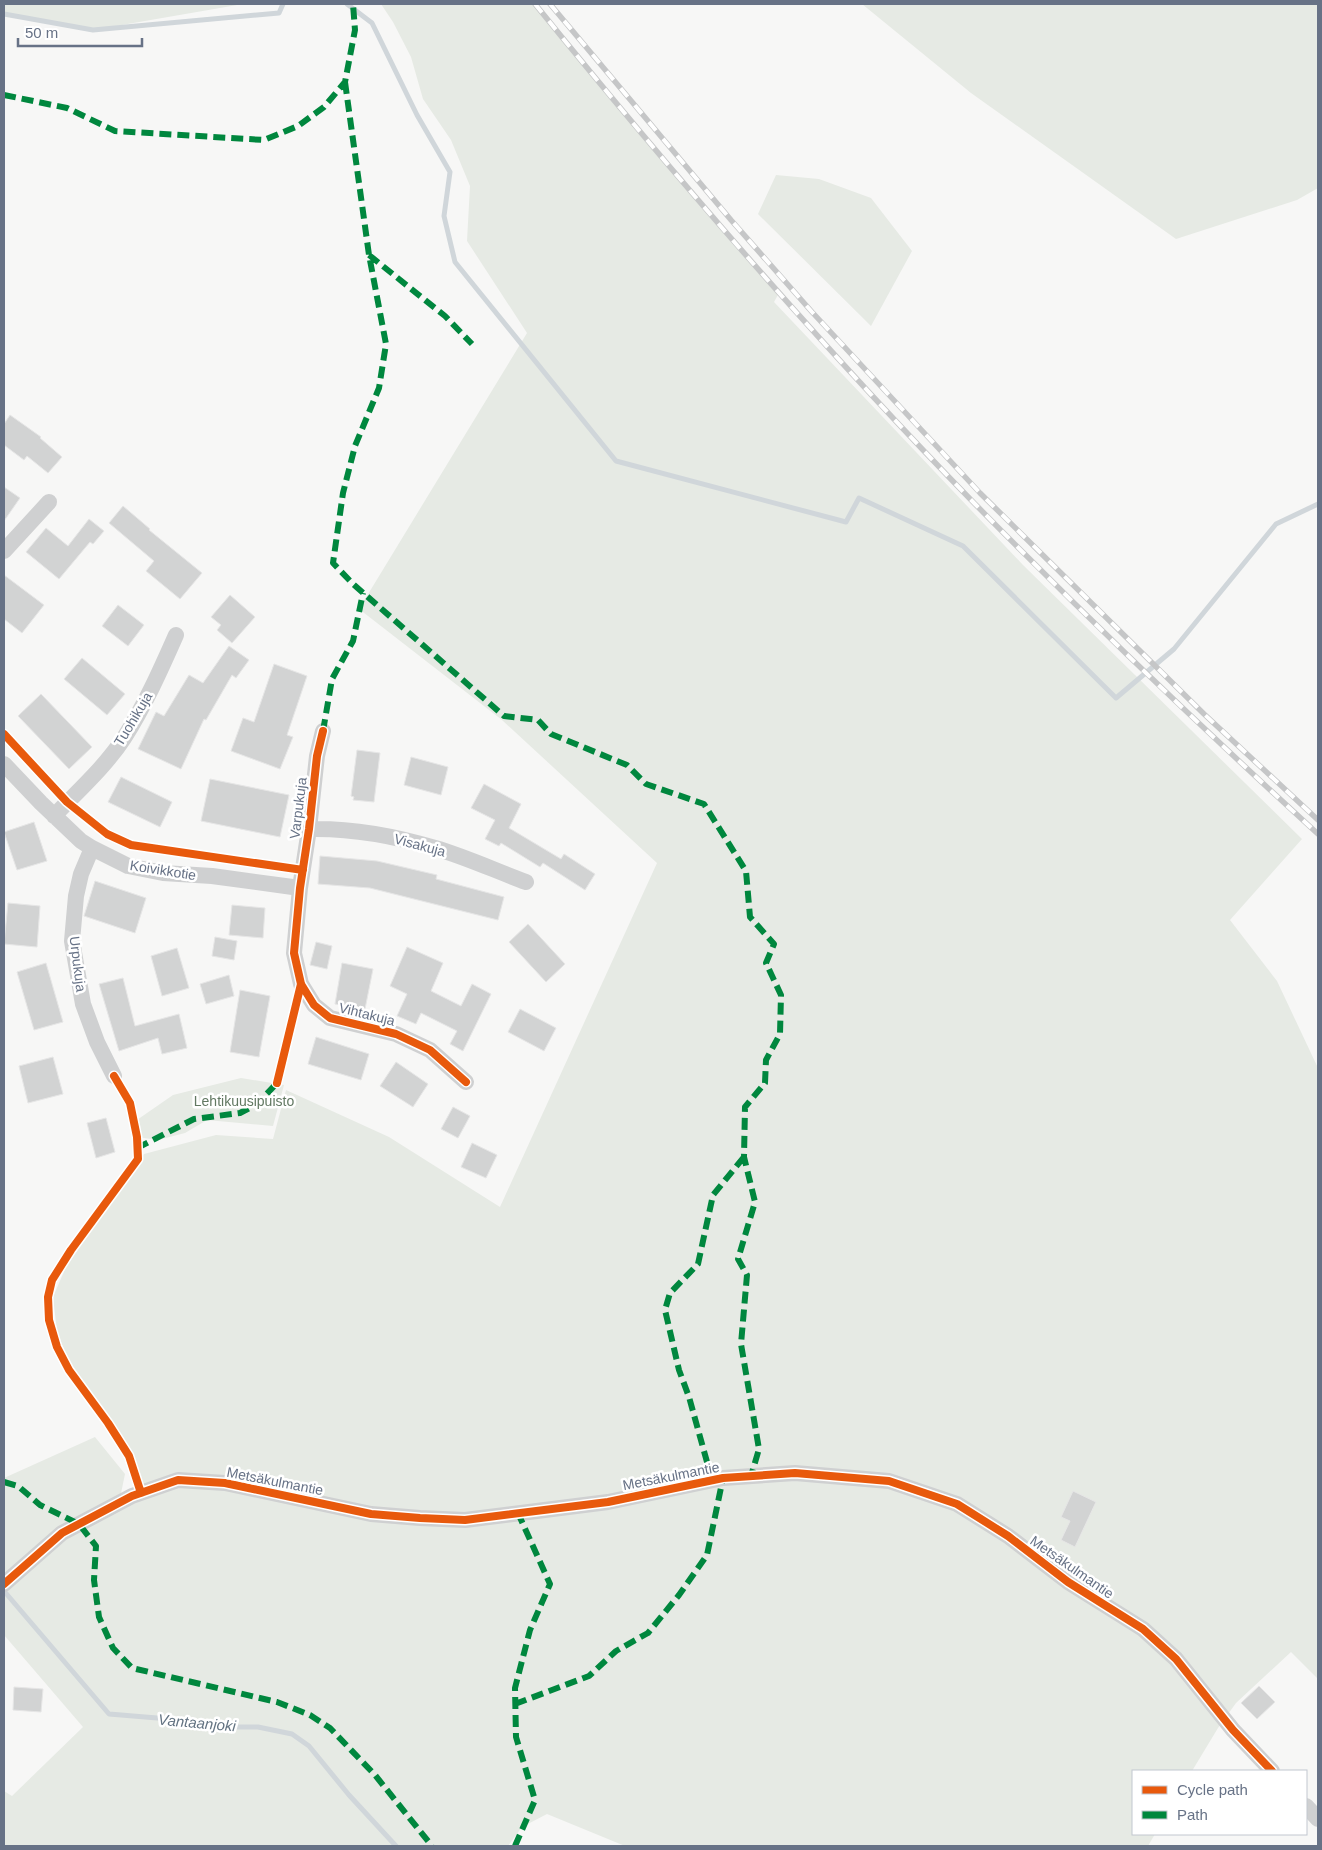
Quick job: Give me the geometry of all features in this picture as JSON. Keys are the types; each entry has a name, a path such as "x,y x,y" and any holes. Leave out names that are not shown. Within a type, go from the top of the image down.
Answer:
{"street":[{"path":"4,551 49,502"},
{"name":"Tuohikuja","path":"54,816 93,776 124,739 163,666 176,634"},
{"name":"Varpukuja","path":"300,888 317,756 323,731"},
{"name":"Koivikkotie","path":"4,764 54,816 92,848 128,866 163,873 212,876 300,888"},
{"name":"Visakuja","path":"309,829 332,828 383,836 436,848 526,882"},
{"name":"Urpukuja","path":"92,848 81,874 76,896 72,942 83,1004 97,1042 114,1076"},
{"name":"Vihtakuja","path":"300,888 294,953 300,984 314,1005 330,1018 396,1034 430,1050 466,1082"},
{"name":"Metsäkulmantie","path":"6,1582 62,1533 132,1496 178,1480 225,1483 371,1514 465,1520 608,1502 723,1478 795,1472 889,1481 956,1504 1008,1536 1068,1582 1142,1629 1176,1659 1233,1730 1271,1770"},
{"path":"1307,1807 1318,1819"}],"green space":[{"path":"4,4 243,4 93,30 4,14"},
{"path":"381,4 535,4 623,112 779,293 774,302 1023,565 1302,839 1230,920 1277,981 1318,1068 1318,1679 1291,1652 1236,1703 1218,1728 1193,1770 1132,1770 1132,1835 1154,1835 1148,1846 625,1846 547,1814 522,1827 508,1846 4,1846 4,1791 12,1796 83,1727 4,1635 4,1593 65,1538 143,1496 131,1451 69,1363 57,1331 53,1297 66,1267 144,1154 216,1135 273,1139 286,1090 389,1137 500,1207 657,863 502,720 359,609 527,333 467,241 470,186 451,140 423,99 411,57 393,22"},
{"path":"862,4 1318,4 1318,188 1297,200 1176,239 971,93"},
{"path":"776,175 819,179 871,198 912,251 871,326 758,214"},
{"name":"Lehtikuusipuisto","path":"241,1078 284,1085 273,1126 207,1120 185,1133 158,1140 137,1137 134,1122 173,1095"},
{"path":"95,1437 125,1474 119,1503 4,1584 4,1478"}],"building":[{"path":"10,415 41,437 62,457 48,473 27,456 24,460 4,445 4,424"},
{"path":"4,487 20,498 4,521"},
{"path":"123,506 202,573 180,599 146,571 154,561 109,523"},
{"path":"89,519 104,531 93,544 90,542 59,579 26,552 46,528 68,546"},
{"path":"4,575 44,605 22,633 4,619"},
{"path":"230,595 255,617 232,643 217,630 221,625 211,617"},
{"path":"118,605 144,625 128,646 102,626"},
{"path":"229,646 249,660 236,678 232,675 206,720 204,719 181,769 138,749 156,712 164,716 189,675 203,683"},
{"path":"82,658 125,694 107,715 64,679"},
{"path":"274,664 307,676 287,735 293,737 280,769 231,751 243,718 254,722"},
{"path":"41,694 92,747 69,769 18,716"},
{"path":"357,750 380,753 374,802 353,800 354,797 351,796"},
{"path":"411,757 448,767 441,795 404,785"},
{"path":"121,777 172,802 160,827 108,802"},
{"path":"210,779 289,795 280,837 201,821"},
{"path":"484,784 521,804 509,828 561,859 564,854 595,874 585,890 543,863 540,867 501,843 499,846 485,839 495,820 471,808"},
{"path":"34,822 47,861 17,870 4,832"},
{"path":"320,856 377,861 437,875 436,879 504,897 498,920 370,888 318,884"},
{"path":"95,881 146,898 135,933 84,916"},
{"path":"8,903 40,906 37,947 4,944"},
{"path":"232,905 265,908 263,938 229,935"},
{"path":"528,924 565,964 546,982 509,942"},
{"path":"215,937 237,941 234,960 212,956"},
{"path":"316,942 332,946 327,969 310,965"},
{"path":"407,947 443,963 431,991 461,1006 472,984 491,994 463,1051 450,1044 457,1031 421,1013 416,1024 397,1016 407,994 390,986"},
{"path":"177,948 189,988 162,996 151,956"},
{"path":"46,963 63,1022 34,1030 17,972"},
{"path":"342,963 373,969 365,1009 335,1004"},
{"path":"229,975 234,996 206,1004 200,984"},
{"path":"123,978 135,1026 179,1014 187,1048 162,1054 158,1038 119,1051 99,984"},
{"path":"240,990 270,996 259,1057 230,1052"},
{"path":"520,1009 556,1028 544,1051 508,1032"},
{"path":"316,1037 369,1054 361,1080 308,1064"},
{"path":"53,1057 63,1094 28,1103 19,1066"},
{"path":"396,1062 428,1084 413,1107 380,1086"},
{"path":"453,1107 470,1116 458,1138 441,1129"},
{"path":"106,1118 115,1152 96,1158 87,1123"},
{"path":"472,1143 497,1155 486,1178 461,1167"},
{"path":"1073,1491 1096,1502 1075,1547 1061,1540 1070,1521 1061,1517"},
{"path":"1259,1686 1275,1702 1257,1719 1241,1703"},
{"path":"14,1687 43,1689 41,1712 13,1710"}],"waterway":[{"path":"4,14 93,30 279,13 283,4"},
{"path":"347,4 372,23 417,115 450,172 444,216 455,262 616,461 846,522 859,498 963,546 1116,698 1174,649 1276,524 1318,504"},
{"name":"Vantaanjoki","path":"4,1591 109,1714 169,1719 219,1727 258,1727 292,1734 309,1746 349,1795 396,1846"}],"railway":[{"path":"535,4 641,133 749,259 917,444 1101,630 1318,834"},
{"path":"550,4 731,220 812,312 980,493 1204,714 1318,820"}],"marked path":[{"path":"4,95 67,108 115,131 264,140 298,126 324,107 345,82 355,30 353,4"},
{"path":"345,82 369,255 386,344 379,388 355,446 343,493 333,563 353,584 504,716 538,720 551,734 627,765 646,784 704,804 746,871 750,917 774,944 766,963 781,995 780,1034 766,1060 765,1083 745,1107 744,1157 755,1202 738,1259 747,1275 741,1344 759,1449 751,1476"},
{"path":"369,255 445,316 472,344"},
{"path":"323,731 332,679 353,641 363,593"},
{"path":"137,1148 194,1119 240,1113 257,1104 277,1083"},
{"path":"712,1480 689,1397 679,1370 665,1310 670,1293 698,1264 713,1195 744,1157"},
{"path":"515,1704 589,1676 616,1651 648,1633 679,1595 707,1555 723,1478"},
{"path":"4,1482 18,1486 40,1505 79,1524 96,1546 94,1580 99,1617 113,1648 132,1668 277,1702 310,1715 330,1728 375,1775 432,1846"},
{"path":"515,1846 535,1800 516,1737 515,1688 530,1630 550,1584 518,1513"}],"cycle path":[{"path":"323,731 317,756 300,888 294,953 301,984 314,1005 330,1018 396,1034 430,1050 466,1082"},
{"path":"4,734 67,802 107,834 131,845 303,870"},
{"path":"277,1083 301,984"},
{"path":"114,1076 130,1103 137,1137 138,1159 71,1250 52,1280 48,1297 49,1320 57,1347 69,1370 108,1423 129,1456 141,1493"},
{"path":"4,1584 62,1533 132,1496 178,1480 225,1483 371,1514 465,1520 608,1502 723,1478 795,1473 889,1481 957,1504 1008,1536 1068,1582 1143,1629 1176,1659 1233,1730 1271,1770"}]}
